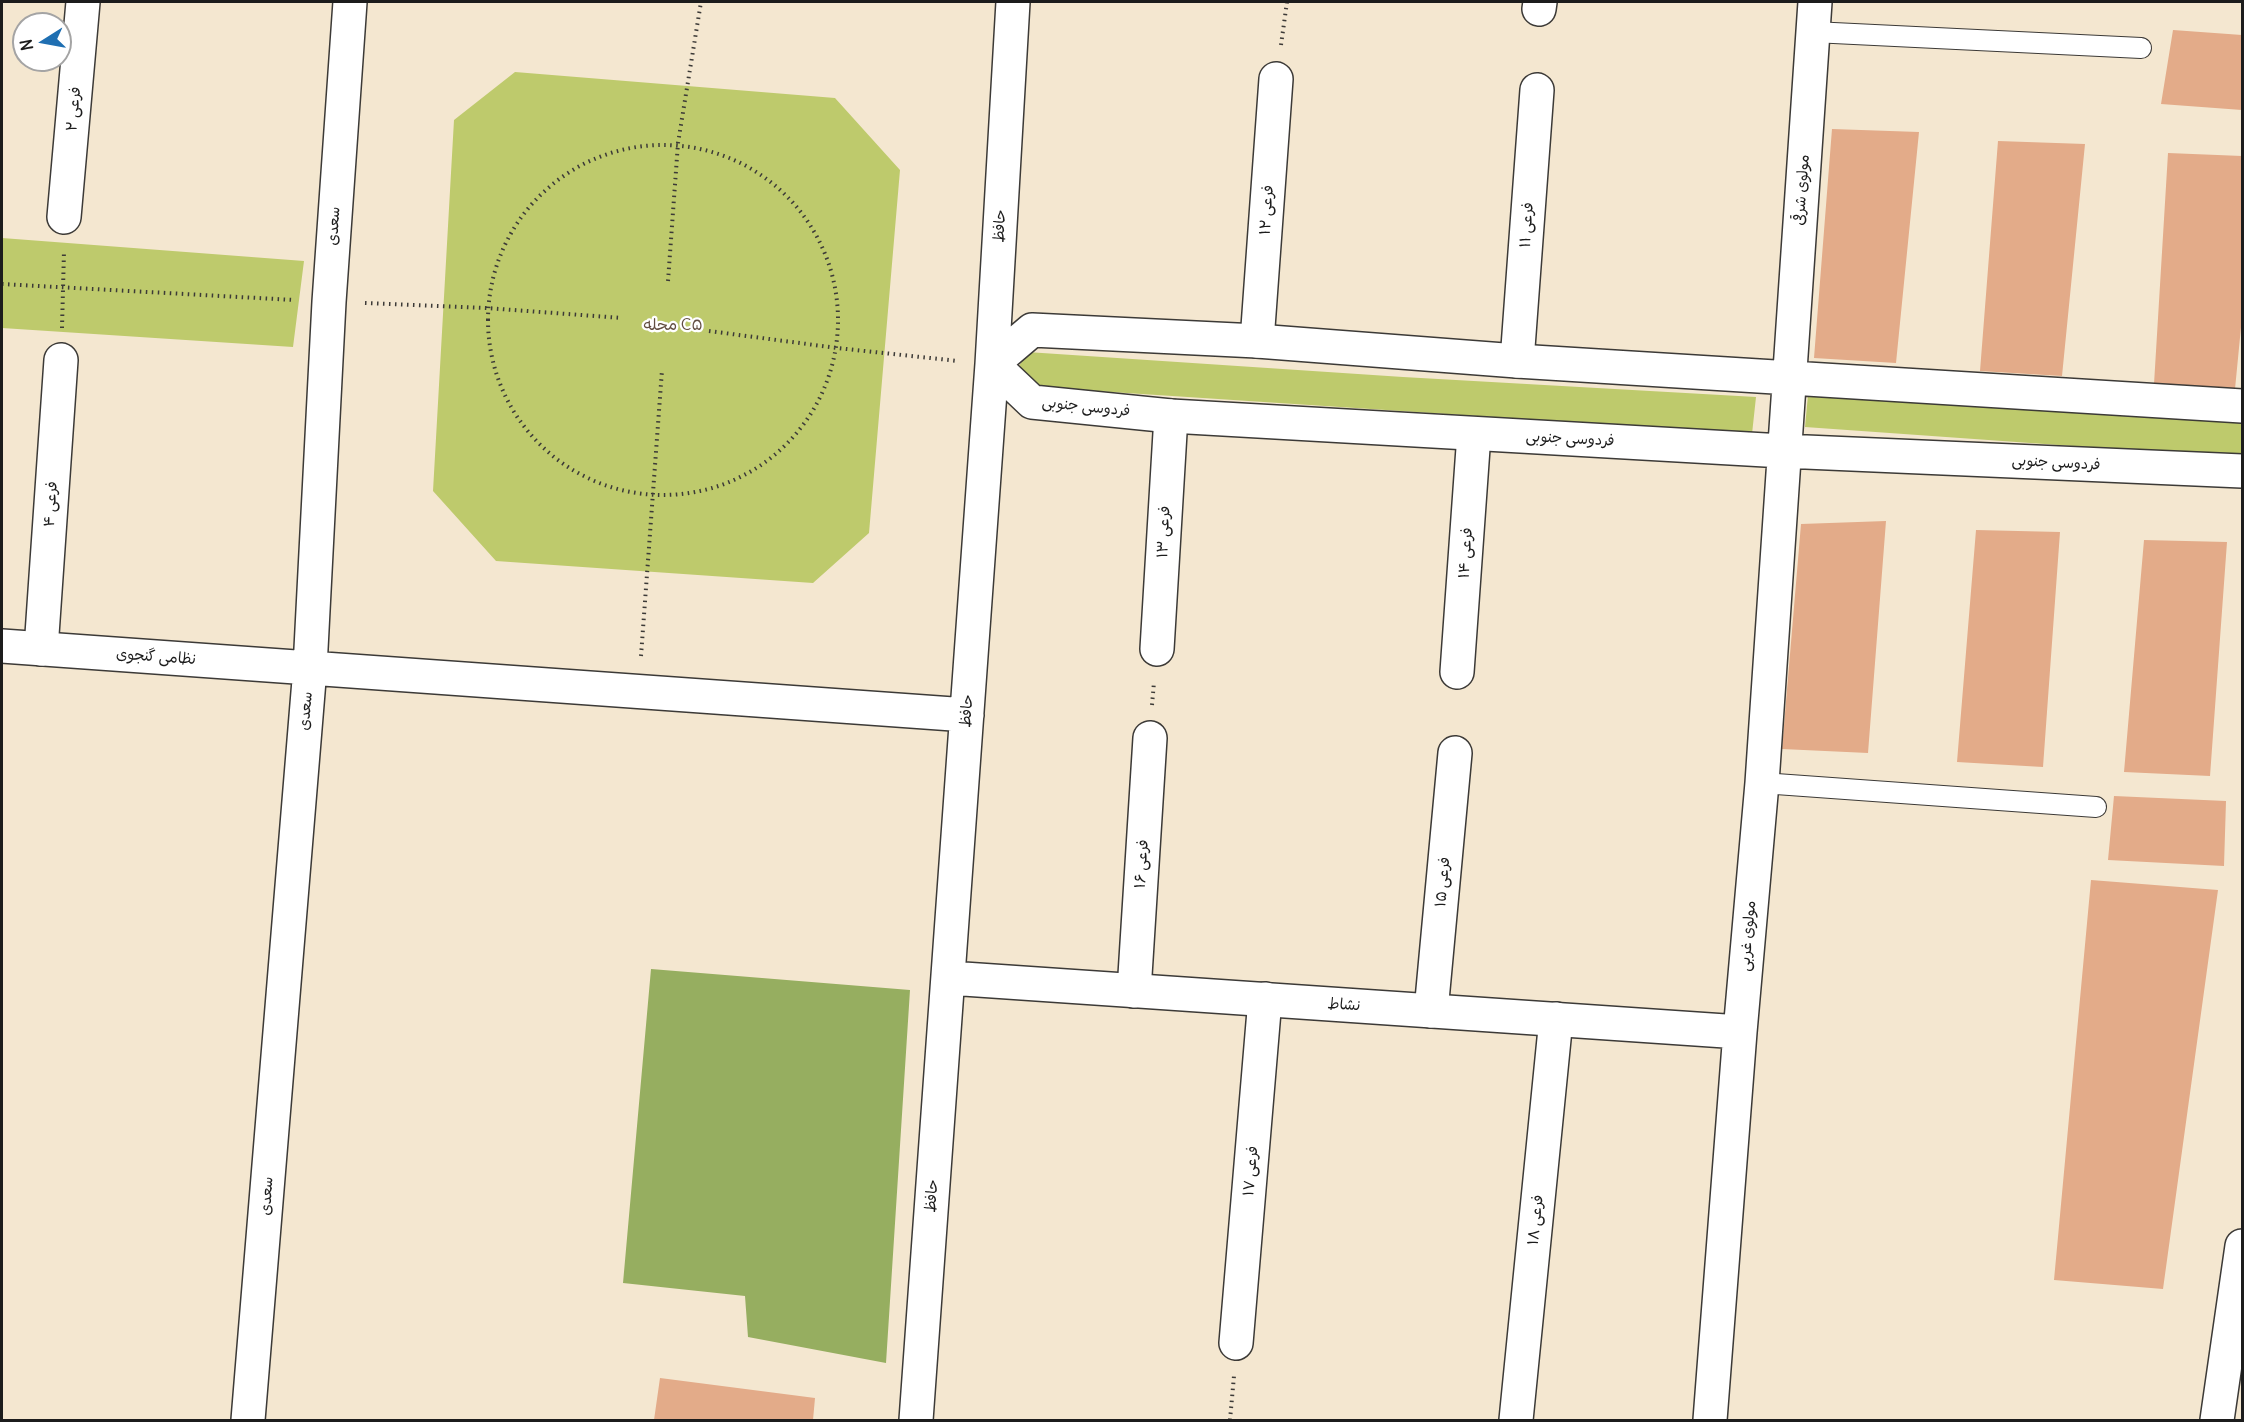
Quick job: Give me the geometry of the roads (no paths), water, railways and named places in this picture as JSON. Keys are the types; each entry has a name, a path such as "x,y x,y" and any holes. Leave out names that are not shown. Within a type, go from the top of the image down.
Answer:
{"street":[{"name":"فرعی ۲","path":"64,217 83,2"},
{"name":"سعدی","path":"248,1420 310,668 329,302 350,2"},
{"name":"حافظ","path":"916,1420 992,364 1013,2"},
{"name":"مولوی شرقی","path":"1783,451 1814,16"},
{"name":"فرعی ۱۲","path":"1257,341 1276,80"},
{"name":"فرعی ۱۱","path":"1517,361 1538,90"},
{"path":"992,364 1032,330 1257,341 1517,361 2242,406"},
{"name":"فرعی ۴","path":"41,649 61,360"},
{"name":"فردوسی جنوبی","path":"992,364 1032,402 1171,416 1783,451 2242,471"},
{"name":"فرعی ۱۳","path":"1157,649 1171,416"},
{"name":"فرعی ۱۴","path":"1457,672 1474,434"},
{"name":"مولوی غربی","path":"1710,1420 1762,783 1783,451"},
{"name":"نظامی گنجوی","path":"2,646 967,715"},
{"name":"فرعی ۱۶","path":"1134,991 1150,738"},
{"name":"فرعی ۱۵","path":"1431,1011 1455,753"},
{"name":"نشاط","path":"949,978 1740,1032"},
{"name":"فرعی ۱۷","path":"1236,1343 1265,999"},
{"name":"فرعی ۱۸","path":"1516,1420 1556,1019"},
{"path":"2217,1420 2242,1246"}],"lane":[{"path":"1814,16 2141,48"},
{"path":"1762,783 2096,807"}],"district":[{"name":"محله C۵","path":"673,325"}]}
